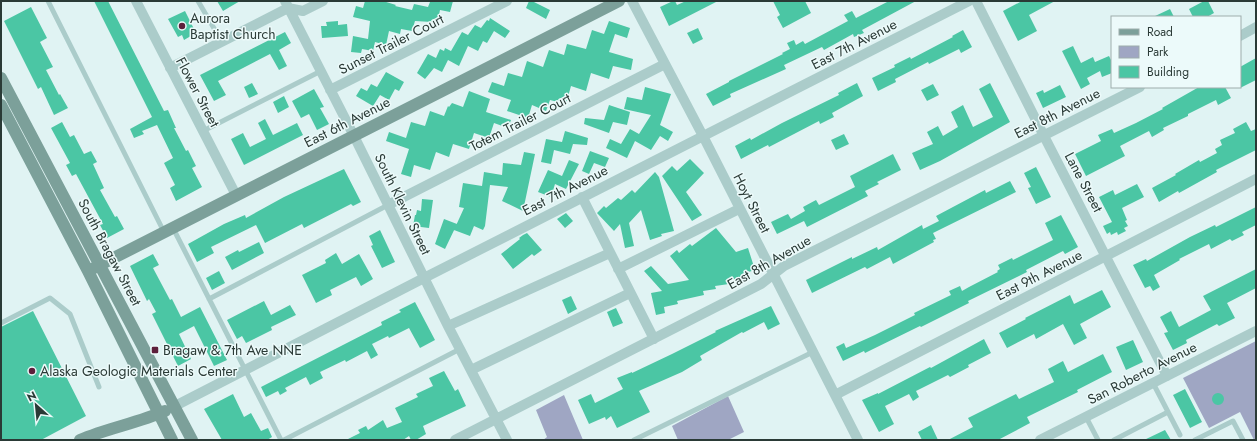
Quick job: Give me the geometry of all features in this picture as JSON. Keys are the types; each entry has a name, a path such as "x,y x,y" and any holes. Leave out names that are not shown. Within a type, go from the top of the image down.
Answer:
{"main road":[{"name":"East 6th Avenue","path":"88,271 619,1"},
{"name":"South Bragaw Street","path":"1,78 192,440"},
{"name":"South Bragaw Street","path":"1,105 88,271 172,440"},
{"path":"80,440 159,414 175,406"}],"street":[{"path":"170,68 222,42 287,5 303,11 323,1"},
{"name":"Sunset Trailer Court","path":"330,90 507,1"},
{"name":"Hoyt Street","path":"632,1 703,136 858,440"},
{"name":"East 7th Avenue","path":"175,406 582,197 969,1"},
{"name":"Lane Street","path":"976,1 1167,376"},
{"name":"Flower Street","path":"138,2 170,68 236,195"},
{"name":"South Klevin Street","path":"287,5 448,326 507,440"},
{"path":"1241,36 1256,28"},
{"name":"Totem Trailer Court","path":"388,205 665,64"},
{"name":"East 8th Avenue","path":"455,440 761,284 784,266 1138,88"},
{"name":"East 9th Avenue","path":"835,394 1256,179"},
{"path":"582,197 654,339"},
{"path":"618,269 739,209"},
{"path":"448,326 610,253"},
{"path":"471,370 630,292"},
{"name":"San Roberto Avenue","path":"1040,440 1256,331"}],"lane":[{"path":"48,1 169,230 209,299 281,440"},
{"path":"198,1 222,42"},
{"path":"203,131 321,71"},
{"path":"209,299 388,205"},
{"path":"1,323 50,298 70,314 99,387"},
{"path":"284,440 460,349"},
{"path":"634,440 813,352"},
{"path":"1153,383 1180,435"},
{"path":"1114,440 1168,412"},
{"path":"1086,417 1098,440"},
{"path":"1196,440 1232,421 1243,440"}],"green space":[{"path":"1256,341 1256,440 1254,440 1240,412 1209,428 1183,378"},
{"path":"564,395 583,440 543,440 547,437 536,410"},
{"path":"728,396 744,432 728,440 678,440 672,426"}],"building":[{"path":"94,1 108,1 164,111 168,110 176,128 174,128 196,166 192,168 202,187 176,201 170,188 175,185 164,163 173,158 157,125 142,131 144,134 134,138 130,129 152,117"},
{"path":"217,1 240,1 223,11"},
{"path":"365,1 383,1 396,5 395,6 412,10 414,4 428,7 430,2 453,1 450,12 440,10 438,20 433,19 432,22 415,21 412,31 401,29 400,34 389,31 386,45 375,42 373,51 362,49 361,53 351,52 353,36 368,39 370,21 353,17 356,6 363,8"},
{"path":"529,1 550,10 546,19 526,8"},
{"path":"675,1 677,5 686,1 718,1 669,26 660,7"},
{"path":"773,1 805,1 811,13 783,28 777,17 780,15"},
{"path":"889,1 916,1 862,30 864,33 854,37 853,34 824,50 822,47 784,65 786,69 730,94 731,97 713,106 706,94 783,54 782,53 790,49 787,43 794,40 796,45 803,41 805,44 848,21 844,15 852,11 856,18"},
{"path":"1022,1 1055,1 1029,15 1037,31 1018,41 1003,11"},
{"path":"1204,1 1208,1 1214,13 1209,16 1192,16 1189,9"},
{"path":"31,7 47,38 40,42 53,67 46,70 59,95 60,94 68,108 54,115 41,87 38,89 4,21"},
{"path":"1170,9 1174,16 1155,16"},
{"name":"Aurora Baptist Church","path":"185,11 196,33 184,40 182,35 178,37 168,19"},
{"path":"490,18 510,31 505,38 494,31 487,43 483,41 478,51 468,46 459,66 448,60 442,72 434,68 425,79 417,73 428,54 436,58 440,49 444,51 445,48 451,51 462,32 468,35 475,25 481,28 487,20 489,21"},
{"path":"338,21 338,25 347,24 348,36 322,38 321,26 327,26 326,22"},
{"path":"609,21 630,28 627,38 615,34 609,52 633,59 631,70 613,66 609,79 591,73 586,91 571,86 566,104 550,100 546,111 532,105 528,118 507,111 511,100 488,92 492,82 504,86 508,73 522,77 527,61 543,67 549,50 564,55 567,44 586,49 592,30 604,34"},
{"path":"698,28 703,39 693,44 687,33"},
{"path":"963,30 972,47 961,53 959,49 929,64 928,62 895,79 896,82 878,91 872,78 895,67 894,65 910,57 911,59 953,37 952,36"},
{"path":"285,32 291,43 279,50 287,66 279,70 270,54 218,81 226,95 214,101 200,75"},
{"path":"1073,46 1081,63 1093,57 1095,62 1109,56 1111,60 1111,73 1102,77 1100,71 1087,78 1090,84 1081,89 1062,51"},
{"path":"1256,58 1256,80 1241,88 1241,66"},
{"path":"386,72 404,82 399,91 395,89 389,100 380,95 373,106 356,96 361,88 367,91 371,84 377,87"},
{"path":"252,83 258,94 249,98 244,87"},
{"path":"857,83 863,96 832,113 834,117 820,124 819,121 769,147 768,145 741,159 735,146 750,138 751,140 839,95 838,93"},
{"path":"990,83 1010,122 940,161 920,170 912,153 933,144 927,132 938,126 943,136 958,127 951,112 963,105 973,127 993,117 979,89"},
{"path":"933,84 939,95 927,101 921,90"},
{"path":"1060,85 1066,97 1043,108 1036,93 1043,90 1044,93"},
{"path":"645,87 671,94 660,125 673,132 668,141 660,136 651,150 635,141 627,158 606,148 610,139 621,144 630,129 639,134 651,115 624,109 627,97 642,100"},
{"path":"1197,88 1226,88 1231,98 1218,105 1216,100 1163,128 1164,130 1152,137 1149,131 1120,146 1125,156 1086,176 1075,154 1101,141 1098,135 1112,129 1114,133 1163,109 1162,108"},
{"path":"314,89 324,107 320,108 329,124 317,130 309,114 301,118 292,101"},
{"path":"469,91 490,99 486,112 511,120 508,128 494,123 489,138 474,133 469,149 453,144 449,157 436,152 430,170 414,165 411,177 401,174 409,149 386,141 389,132 406,138 411,122 425,126 430,111 444,116 448,106 449,107 452,103 463,107"},
{"path":"284,96 289,107 278,113 273,102"},
{"path":"609,105 630,112 627,125 613,122 609,133 584,124 585,118 604,120"},
{"path":"265,119 273,135 297,123 303,135 244,165 231,139 243,133 250,147 266,139 258,123"},
{"path":"62,122 70,137 74,135 84,154 91,151 97,162 93,164 104,188 100,190 115,217 117,216 124,229 107,238 100,225 103,224 76,174 72,176 66,165 70,163 51,128"},
{"path":"1246,122 1251,131 1256,129 1256,150 1216,170 1217,172 1179,193 1178,191 1159,202 1152,188 1199,160 1200,162 1217,153 1215,149 1222,145 1220,140 1235,133 1233,129"},
{"path":"565,131 588,138 587,145 573,144 570,154 554,150 551,164 541,162 546,139 562,142"},
{"path":"844,134 849,144 836,150 831,140"},
{"path":"590,151 609,158 605,167 594,163 589,174 582,171"},
{"path":"524,152 535,154 523,211 502,201 508,187 490,185 485,226 483,230 474,226 470,236 454,230 464,208 459,207 463,183 482,186 484,172 502,175 503,163 521,165"},
{"path":"893,154 901,170 877,182 879,184 865,191 868,196 807,227 804,221 777,234 771,222 788,214 791,219 805,211 803,207 816,200 819,205 855,187 850,176"},
{"path":"690,159 704,173 686,192 702,215 692,221 662,176 672,166 677,171"},
{"path":"569,160 579,164 566,189 555,184 551,197 538,192 548,170 562,176"},
{"path":"1036,167 1051,197 1036,204 1028,188 1031,187 1024,173"},
{"path":"344,169 361,202 353,206 351,204 304,228 302,224 265,243 256,225 211,247 214,253 197,262 188,244 224,224 245,215 246,218 284,197"},
{"path":"655,172 659,177 674,231 661,234 662,236 650,240 641,210 629,223 634,246 625,248 620,224 614,231 597,213 604,206 606,208 618,198 621,200 632,190 635,193"},
{"path":"1010,181 1016,192 933,233 936,239 933,240 934,242 893,264 890,257 867,269 865,267 812,293 806,280 852,257 852,259 877,247 878,250 922,225 923,229 939,221 936,216 985,190 986,193"},
{"path":"1137,184 1144,197 1122,208 1127,220 1125,221 1128,226 1124,228 1126,231 1118,235 1117,232 1111,235 1110,232 1107,234 1103,226 1112,222 1099,197 1113,190 1115,195"},
{"path":"422,199 433,200 429,228 413,226 417,210 421,211"},
{"path":"1256,207 1256,225 1242,232 1244,235 1232,241 1230,239 1211,249 1209,244 1179,259 1180,260 1154,275 1160,287 1153,291 1150,286 1145,288 1133,265 1146,259 1147,261 1190,237 1215,225 1216,227"},
{"path":"566,213 573,221 565,228 557,219"},
{"path":"1061,215 1078,247 1065,254 1063,251 1026,270 1027,272 968,301 969,303 921,327 920,326 865,353 864,351 843,361 836,347 844,343 846,348 875,335 915,315 914,313 951,295 949,291 960,286 962,291 998,272 997,271 1000,269 998,265 1012,258 1013,260 1053,240 1045,223"},
{"path":"444,219 457,224 445,249 435,244"},
{"path":"716,228 736,252 748,248 755,270 742,274 743,278 728,280 729,284 715,286 716,289 703,291 704,295 677,301 678,304 664,307 665,313 656,315 651,293 662,291 644,271 651,266 668,284 689,280 670,256 677,250 679,253 690,244 692,246"},
{"path":"380,230 395,262 382,268 371,246 373,245 369,236"},
{"path":"527,233 542,250 534,256 532,254 513,269 501,254"},
{"path":"259,242 264,253 232,270 225,257"},
{"path":"336,253 342,264 359,254 373,279 361,286 356,277 330,290 332,295 316,303 302,275 326,263 325,260"},
{"path":"153,254 159,265 153,268 181,317 200,307 227,360 214,366 194,326 179,334 191,359 178,366 152,314 156,312 149,299 147,301 130,266"},
{"path":"1256,269 1256,288 1227,303 1235,318 1219,326 1217,324 1186,340 1187,343 1173,350 1164,333 1168,332 1160,317 1171,311 1179,327 1211,310 1203,296"},
{"path":"219,271 225,283 212,290 206,278"},
{"path":"1102,290 1111,307 1080,324 1087,338 1074,345 1063,324 1036,339 1034,334 1007,348 999,333 1070,295 1074,304"},
{"path":"571,296 577,309 568,314 562,300"},
{"path":"264,301 271,315 290,305 296,315 271,327 272,330 246,343 242,336 237,339 227,320"},
{"path":"415,302 435,340 420,348 409,328 389,338 388,336 372,344 378,355 371,359 367,351 346,362 345,360 320,372 323,378 310,385 306,377 285,388 287,391 280,395 278,391 266,397 261,387 382,325 381,322 401,312 399,310"},
{"path":"771,306 780,324 768,330 764,322 743,333 742,332 700,356 702,360 682,372 639,391 650,412 617,428 611,416 606,420 605,417 589,424 578,400 591,394 595,403 623,389 617,378 632,373 716,332 715,331"},
{"path":"616,308 623,323 613,327 607,312"},
{"name":"Alaska Geologic Materials Center","path":"33,311 86,416 41,440 1,440 1,327"},
{"path":"984,339 991,353 968,365 969,367 950,377 948,375 916,391 919,397 913,401 909,394 885,406 894,424 879,432 862,400 878,394 930,367 931,368"},
{"path":"1133,340 1143,362 1126,370 1116,347"},
{"path":"1103,354 1112,372 1077,390 1078,392 1027,417 1030,423 998,440 948,440 973,427 968,418 1016,394 1019,399 1054,382 1048,369 1063,361 1068,372"},
{"path":"444,371 455,391 458,389 466,406 423,426 426,434 416,440 411,440 409,436 403,440 346,440 360,433 358,430 366,426 368,430 383,420 387,428 402,422 395,408 418,397 416,394 433,386 429,378"},
{"path":"1185,389 1202,422 1190,428 1173,395"},
{"path":"1216,393 1220,393 1224,399 1220,405 1216,405 1212,401 1212,397"},
{"path":"233,394 244,417 251,413 261,431 268,428 272,437 267,440 222,440 204,409"},
{"path":"931,425 938,440 922,440 918,432"},
{"path":"1165,430 1171,440 1144,440"}],"place":[{"name":"Aurora Baptist Church","path":"182,26"},
{"name":"Bragaw & 7th Ave NNE","path":"155,350"},
{"name":"Alaska Geologic Materials Center","path":"32,371"}]}
